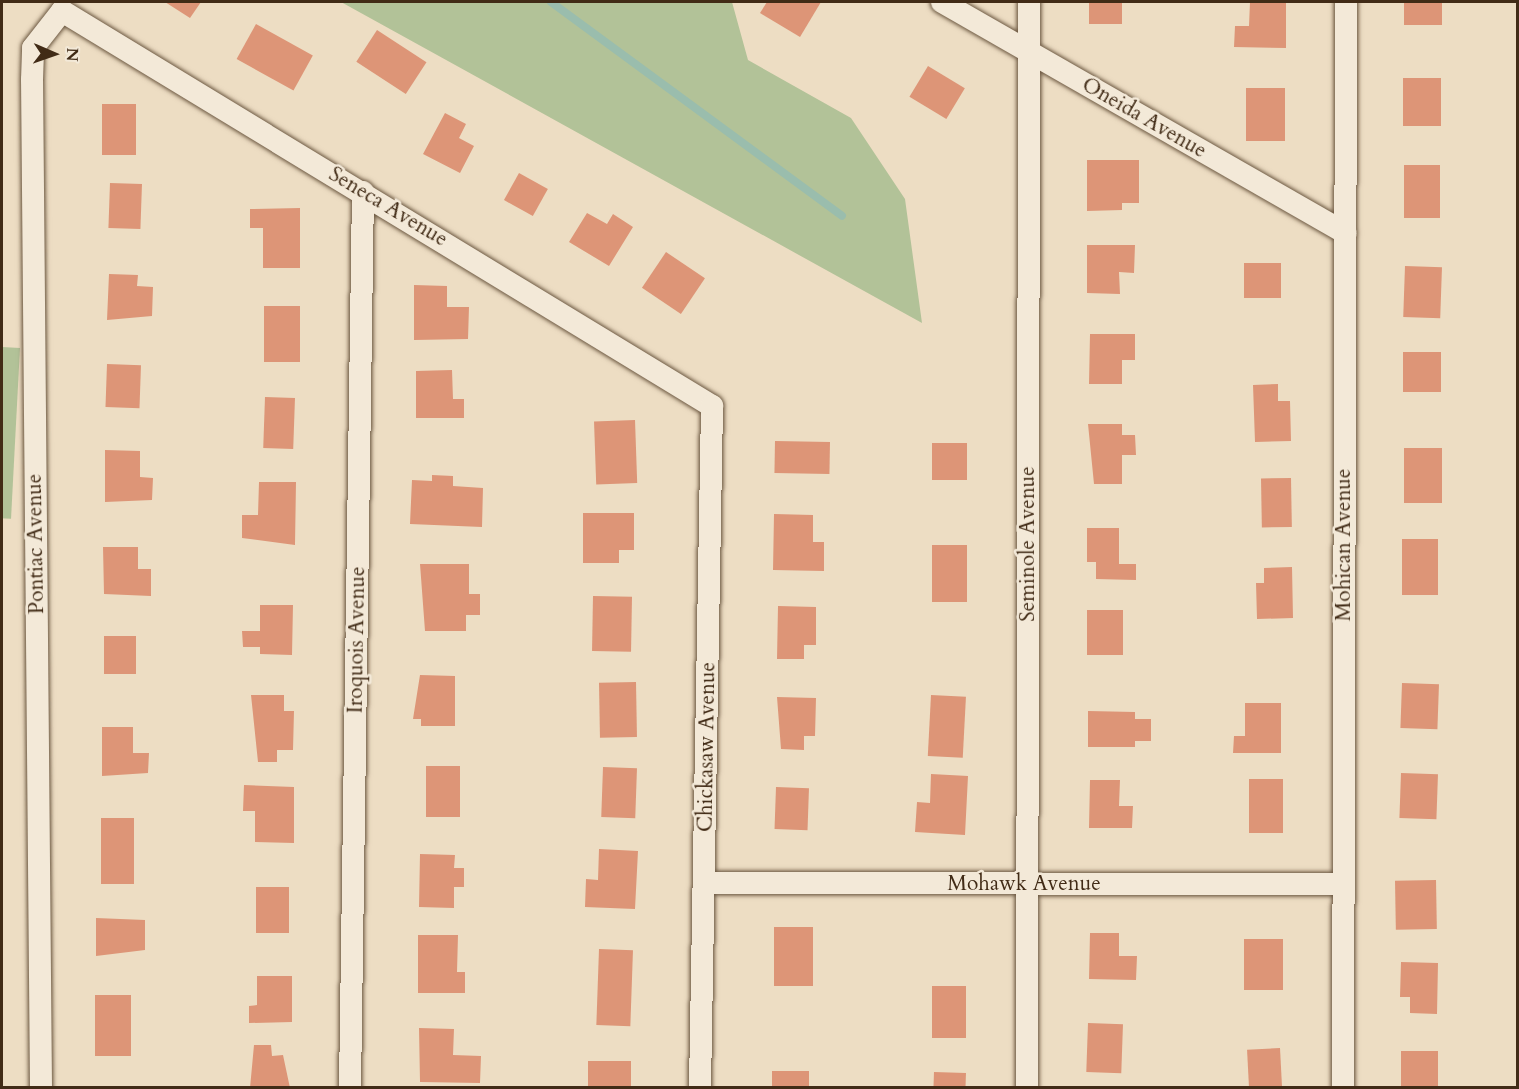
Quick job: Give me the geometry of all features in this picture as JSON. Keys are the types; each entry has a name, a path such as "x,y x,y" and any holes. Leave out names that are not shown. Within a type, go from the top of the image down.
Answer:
{"street":[{"name":"Oneida Avenue","path":"942,2 1346,233"},
{"name":"Seminole Avenue","path":"1027,1088 1029,2"},
{"name":"Mohican Avenue","path":"1343,1088 1346,2"},
{"name":"Seneca Avenue","path":"62,11 712,406"},
{"name":"Pontiac Avenue","path":"41,1088 32,80 33,48 62,11"},
{"name":"Iroquois Avenue","path":"350,1088 363,192"},
{"name":"Chickasaw Avenue","path":"700,1088 712,406"},
{"name":"Mohawk Avenue","path":"705,883 1342,884"}],"green space":[{"path":"341,2 732,2 748,60 851,118 905,199 922,323"},
{"path":"2,347 20,348 11,519 2,518"}],"building":[{"path":"165,2 201,2 190,18"},
{"path":"767,2 821,2 800,37 760,13"},
{"path":"1089,2 1122,2 1122,24 1089,24"},
{"path":"1250,2 1286,2 1286,48 1234,47 1235,26 1249,26"},
{"path":"1404,2 1442,2 1442,25 1404,25"},
{"path":"256,24 313,56 293,90 237,59"},
{"path":"377,30 426,62 406,94 356,62"},
{"path":"928,66 965,88 946,119 909,97"},
{"path":"1403,78 1441,78 1441,126 1403,126"},
{"path":"1246,88 1285,88 1285,141 1246,141"},
{"path":"102,104 136,104 136,155 102,155"},
{"path":"445,113 466,124 459,138 474,146 460,173 423,154"},
{"path":"1087,160 1139,160 1139,203 1122,203 1122,210 1087,211"},
{"path":"1404,165 1440,165 1440,218 1404,218"},
{"path":"519,173 548,189 533,216 504,200"},
{"path":"110,183 142,184 140,229 108,228"},
{"path":"300,208 300,268 263,268 263,228 250,228 250,209"},
{"path":"587,213 607,224 613,214 633,227 609,266 569,242"},
{"path":"1087,245 1135,245 1134,273 1119,272 1120,294 1087,293"},
{"path":"666,252 705,278 681,314 642,288"},
{"path":"1244,263 1281,263 1281,298 1244,298"},
{"path":"1405,266 1442,267 1440,318 1403,317"},
{"path":"109,274 138,275 137,286 153,287 152,316 107,320"},
{"path":"414,285 447,286 447,307 469,307 468,339 414,340"},
{"path":"264,306 300,306 300,362 264,362"},
{"path":"1090,334 1135,334 1135,360 1122,360 1122,384 1089,384"},
{"path":"1403,352 1441,352 1441,392 1403,392"},
{"path":"107,364 141,365 139,408 105,407"},
{"path":"452,370 453,399 464,399 464,418 416,418 416,371"},
{"path":"1278,384 1278,401 1290,401 1291,441 1255,442 1253,385"},
{"path":"265,397 295,398 293,449 263,448"},
{"path":"635,420 637,483 596,484 594,421"},
{"path":"1088,424 1122,424 1122,435 1135,435 1136,455 1122,455 1122,484 1094,484"},
{"path":"775,441 830,442 829,474 774,473"},
{"path":"932,443 967,443 967,480 932,480"},
{"path":"1404,448 1442,448 1442,503 1404,503"},
{"path":"105,450 140,451 140,477 153,478 152,500 105,502"},
{"path":"432,475 453,476 453,486 483,488 482,527 410,524 412,480 432,481"},
{"path":"1291,478 1292,527 1262,528 1261,479"},
{"path":"259,482 296,482 295,545 242,538 242,515 258,515"},
{"path":"583,513 634,513 634,550 619,550 619,563 583,563"},
{"path":"774,514 813,515 813,542 824,542 824,571 773,570"},
{"path":"1087,528 1119,528 1119,564 1136,564 1136,580 1096,579 1096,562 1087,562"},
{"path":"1402,539 1438,539 1438,595 1402,595"},
{"path":"932,545 967,545 967,602 932,602"},
{"path":"103,547 138,547 138,569 151,569 151,596 104,594"},
{"path":"420,564 469,564 469,594 480,594 480,615 466,615 466,631 425,631"},
{"path":"1292,567 1293,618 1257,619 1256,583 1264,583 1264,568"},
{"path":"593,596 632,597 631,652 592,651"},
{"path":"260,605 293,605 292,655 260,654 260,647 243,647 242,631 260,631"},
{"path":"778,606 816,607 816,645 804,645 804,659 777,659"},
{"path":"1087,610 1123,610 1123,655 1087,655"},
{"path":"104,636 136,636 136,674 104,674"},
{"path":"420,675 455,676 455,726 421,726 421,719 413,719"},
{"path":"636,682 637,737 600,738 599,683"},
{"path":"1402,683 1439,684 1437,729 1400,728"},
{"path":"251,695 284,695 284,711 294,711 293,750 277,750 277,762 258,762"},
{"path":"931,695 966,697 963,758 928,756"},
{"path":"777,697 816,698 815,736 804,736 804,750 781,749"},
{"path":"1245,703 1281,703 1281,753 1233,753 1234,736 1245,736"},
{"path":"1088,711 1135,712 1135,719 1151,719 1151,741 1135,741 1135,747 1088,747"},
{"path":"102,727 133,727 133,753 149,753 148,773 102,776"},
{"path":"426,766 460,766 460,817 426,817"},
{"path":"603,767 637,768 635,818 601,817"},
{"path":"1401,773 1438,774 1436,819 1399,818"},
{"path":"931,774 968,776 965,835 915,832 917,802 930,803"},
{"path":"1249,779 1283,779 1283,833 1249,833"},
{"path":"1090,780 1120,780 1119,806 1133,806 1132,828 1089,828"},
{"path":"244,785 294,787 294,843 255,842 255,811 243,811"},
{"path":"776,787 809,788 808,830 775,829"},
{"path":"101,818 134,818 134,884 101,884"},
{"path":"599,849 638,851 635,909 585,907 586,879 598,880"},
{"path":"420,854 455,855 454,868 464,868 464,887 454,887 454,908 419,907"},
{"path":"1436,880 1437,929 1396,930 1395,881"},
{"path":"256,887 289,887 289,933 256,933"},
{"path":"96,918 145,920 145,950 96,956"},
{"path":"774,927 813,927 813,986 774,986"},
{"path":"1090,933 1119,933 1119,956 1137,956 1136,980 1089,979"},
{"path":"418,935 458,935 457,972 465,972 465,993 418,993"},
{"path":"1244,939 1283,939 1283,990 1244,990"},
{"path":"599,949 633,950 630,1026 596,1025"},
{"path":"1401,962 1438,963 1437,1014 1410,1013 1410,997 1400,997"},
{"path":"257,976 292,976 292,1022 249,1023 249,1006 257,1005"},
{"path":"932,986 966,986 966,1038 932,1038"},
{"path":"95,995 131,995 131,1056 95,1056"},
{"path":"1088,1023 1123,1024 1121,1073 1086,1072"},
{"path":"419,1028 454,1029 453,1055 481,1056 480,1083 420,1082"},
{"path":"254,1045 271,1045 272,1056 283,1055 290,1088 250,1088"},
{"path":"1280,1048 1282,1088 1249,1088 1247,1050"},
{"path":"1401,1051 1438,1051 1438,1088 1401,1088"},
{"path":"588,1061 631,1061 631,1088 588,1088"},
{"path":"772,1071 809,1071 809,1088 772,1088"},
{"path":"934,1072 966,1073 965,1088 933,1088"}],"waterway":[{"path":"551,2 842,216"}]}
